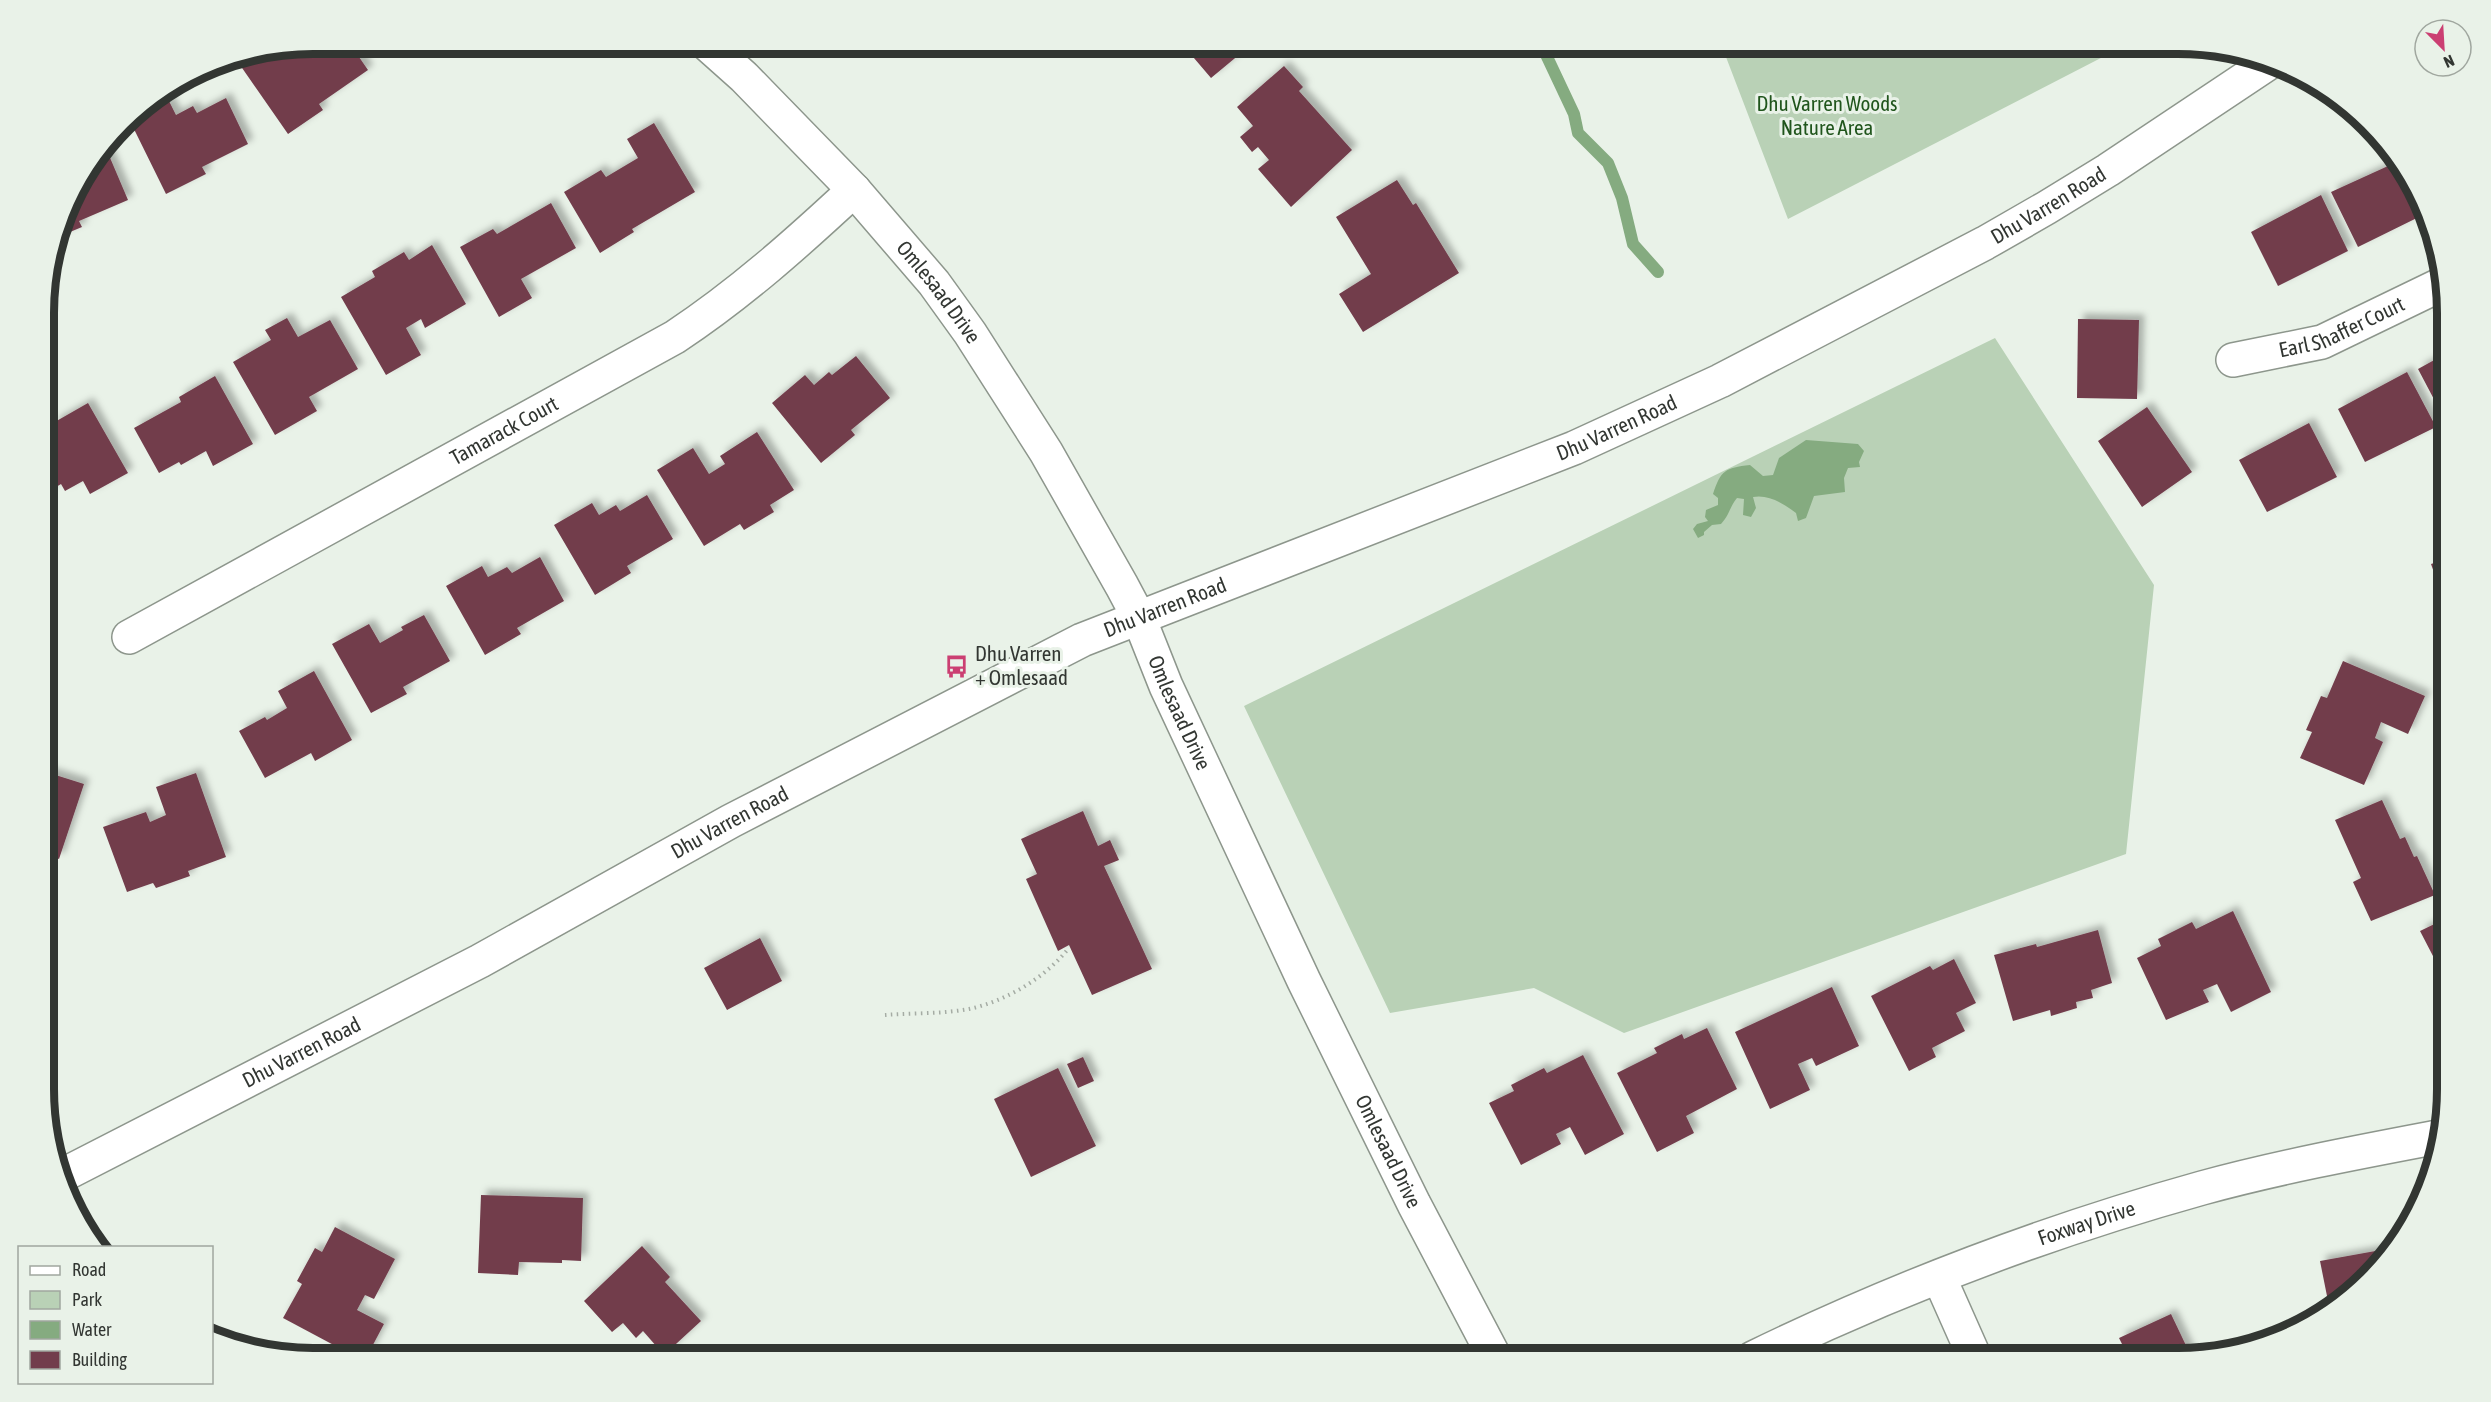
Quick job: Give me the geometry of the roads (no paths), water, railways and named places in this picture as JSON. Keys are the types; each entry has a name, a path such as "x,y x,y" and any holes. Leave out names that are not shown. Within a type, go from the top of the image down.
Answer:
{"street":[{"name":"Omlesaad Drive","path":"718,54 744,77 854,190 934,283 970,333 1046,452 1105,553 1138,618 1166,686 1304,981 1414,1204 1490,1348"},
{"name":"Dhu Varren Road","path":"68,1172 480,961 765,803 1082,640 1574,448 1720,381 1985,243 2046,208 2134,153 2261,68"},
{"name":"Tamarack Court","path":"129,637 675,337 717,310 754,280 854,190"},
{"name":"Earl Shaffer Court","path":"2232,360 2322,342 2435,287"},
{"name":"Foxway Drive","path":"1775,1348 1852,1313 2021,1244 2203,1188 2432,1138"},
{"path":"1939,1277 1971,1348"}],"water":[{"path":"1806,440 1858,444 1864,451 1859,462 1860,467 1848,468 1844,478 1845,492 1814,496 1806,518 1798,521 1796,513 1776,500 1759,496 1753,497 1756,508 1751,517 1743,515 1744,499 1737,498 1721,524 1712,525 1704,532 1704,535 1698,538 1693,529 1697,524 1708,521 1705,517 1706,510 1718,505 1718,498 1713,494 1725,472 1735,467 1750,465 1763,476 1773,475 1779,458"}],"waterway":[{"path":"1546,54 1574,114 1578,133 1608,163 1622,198 1633,244 1658,272"}],"place":[{"name":"Dhu Varren + Omlesaad","path":"957,666"}],"park label":[{"name":"Dhu Varren Woods Nature Area","path":"1827,116"}]}
